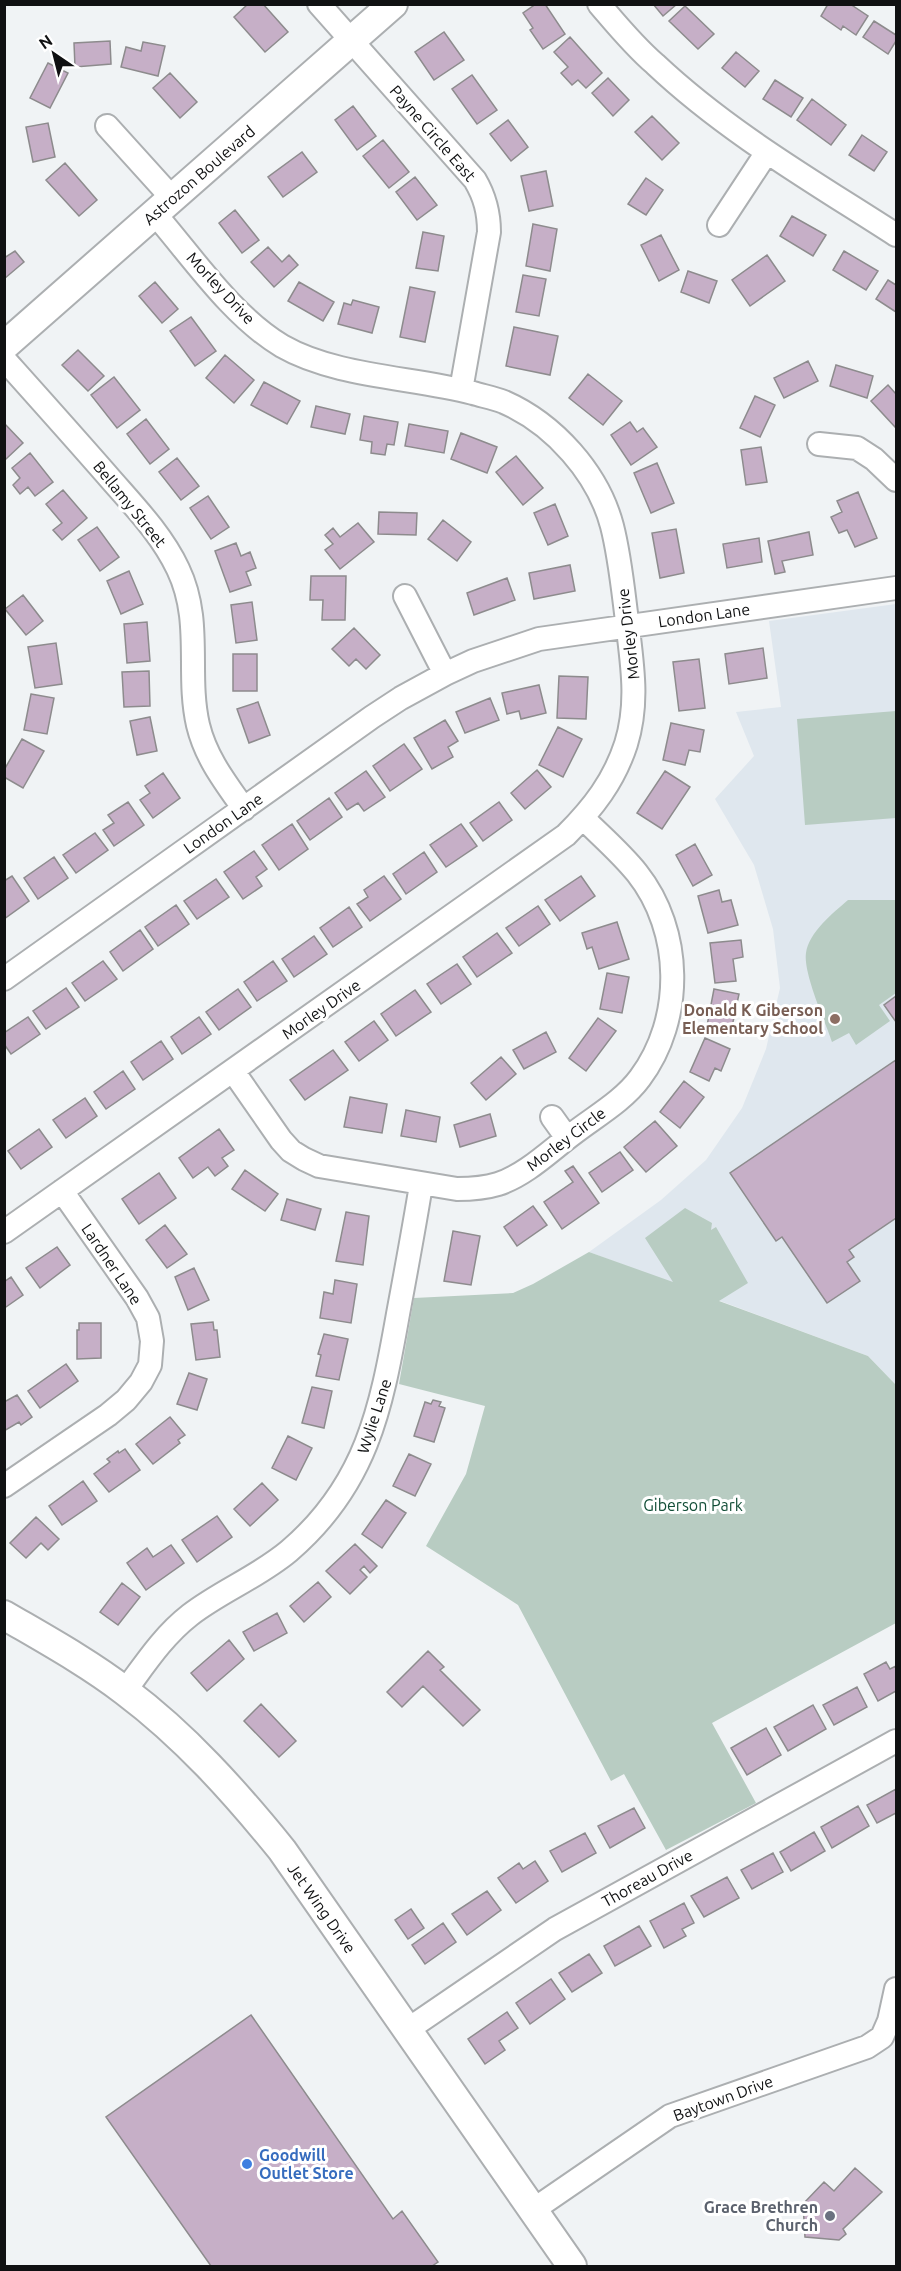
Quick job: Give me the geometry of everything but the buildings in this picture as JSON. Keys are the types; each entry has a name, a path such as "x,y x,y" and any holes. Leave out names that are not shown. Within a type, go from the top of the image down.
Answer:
{"main road":[{"name":"Astrozon Boulevard","path":"4,346 393,4"},
{"name":"Jet Wing Drive","path":"4,1615 74,1656 125,1691 165,1725 239,1797 282,1850 572,2266"}],"street":[{"name":"Payne Circle East","path":"319,4 475,180 484,195 489,214 489,232 461,390"},
{"path":"598,4 656,66 767,152 897,235"},
{"name":"Morley Drive","path":"4,1232 549,848 583,818 602,796 616,770 632,720 635,696 634,668 618,552 612,525 592,480 561,442 522,412 502,402 461,390 328,365 302,357 280,345 241,313 107,126"},
{"path":"718,225 767,152"},
{"name":"Bellamy Street","path":"4,359 151,526 178,569 192,615 194,699 198,725 205,749 216,770 244,809"},
{"path":"819,444 857,448 874,459 897,480"},
{"name":"London Lane","path":"4,979 401,698 473,661 539,639 897,588"},
{"path":"405,596 445,674"},
{"name":"Morley Circle","path":"233,1071 281,1140 291,1151 319,1166 421,1185 457,1189 499,1183 521,1172 621,1098 640,1077 656,1049 668,1018 674,986 664,921 653,898 632,867 583,818"},
{"path":"552,1117 567,1138"},
{"name":"Wylie Lane","path":"125,1691 174,1628 201,1608 260,1574 288,1552 312,1530 351,1478 366,1449 385,1386 421,1185"},
{"name":"Lardner Lane","path":"4,1486 108,1415 126,1400 141,1382 150,1365 153,1341 148,1318 137,1298 62,1191"},
{"name":"Thoreau Drive","path":"407,2030 555,1929 897,1741"},
{"name":"Baytown Drive","path":"533,2210 670,2116 867,2047 882,2037 889,2021 897,1989"}],"shaded area":[{"name":"Donald K Giberson Elementary School","path":"896,604 896,1385 868,1356 589,1252 661,1200 706,1160 742,1108 766,1049 780,988 773,929 754,865 715,799 754,756 736,712 781,707 769,621"}],"green space":[{"path":"896,711 896,818 805,825 797,719"},
{"path":"848,900 896,900 896,993 879,1005 890,1021 856,1045 849,1033 832,1042 811,984 806,962 808,945 817,930"},
{"name":"Giberson Park","path":"685,1208 712,1223 711,1230 716,1227 748,1283 719,1301 868,1356 896,1385 896,1623 712,1723 756,1803 666,1850 624,1774 611,1781 518,1605 426,1546 466,1474 485,1406 399,1384 414,1298 513,1293 589,1252 673,1282 645,1238"}],"place":[{"name":"Donald K Giberson Elementary School","path":"835,1019"},
{"name":"Goodwill Outlet Store","path":"247,2164"},
{"name":"Grace Brethren Church","path":"830,2216"}]}
